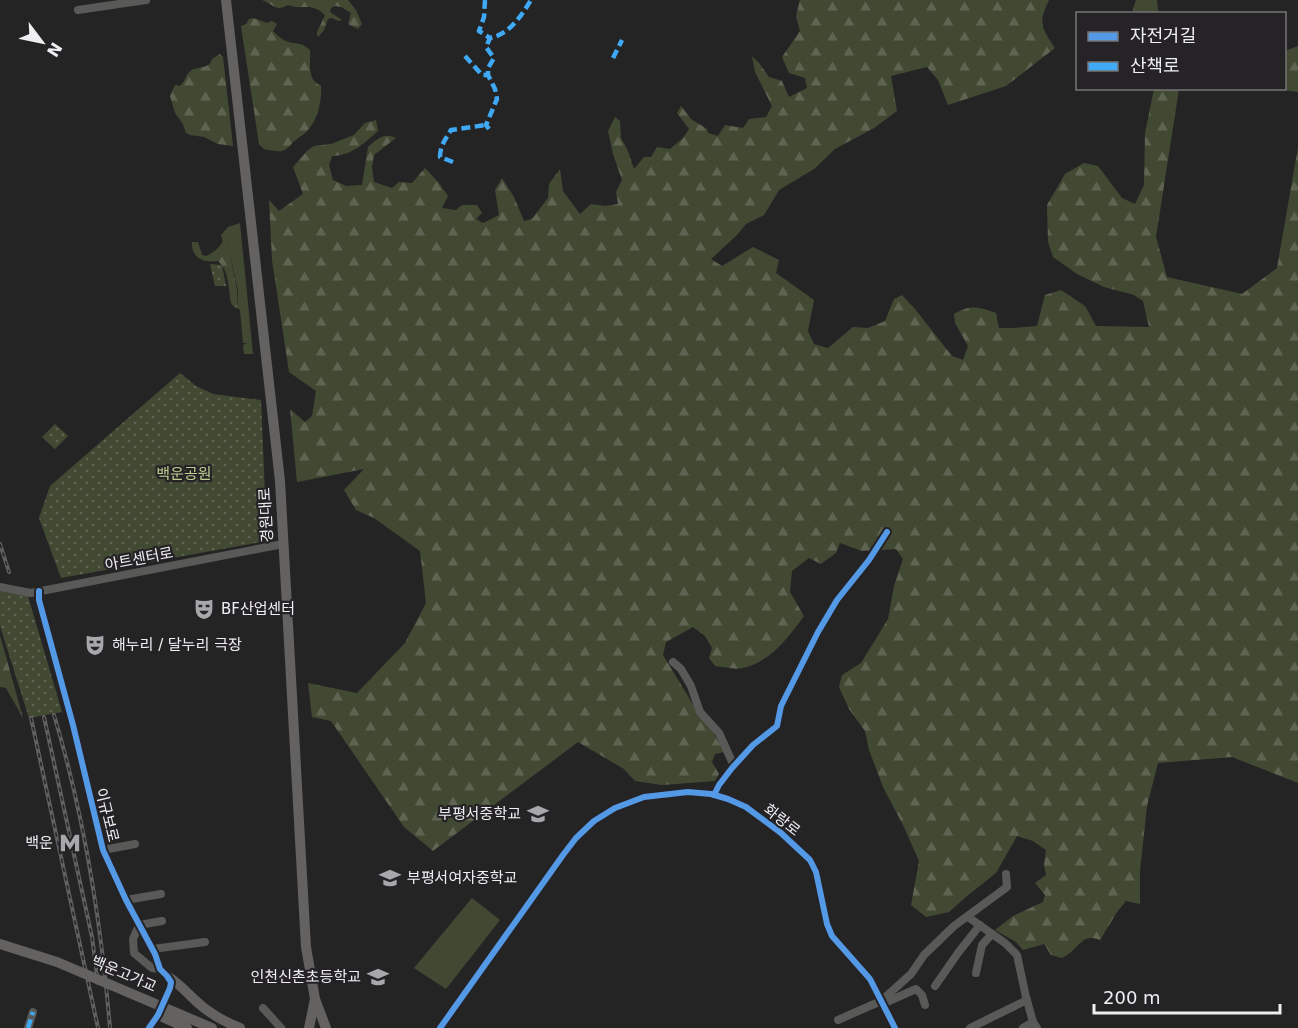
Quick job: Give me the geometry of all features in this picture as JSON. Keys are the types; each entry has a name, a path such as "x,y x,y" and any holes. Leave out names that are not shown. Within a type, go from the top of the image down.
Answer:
{"main road":[{"name":"경원대로","path":"226,0 280,481 306,947 315,999 326,1028"},
{"name":"백운고가교","path":"0,944 57,962 212,1028"},
{"path":"164,973 176,981 199,1005 240,1028"},
{"path":"311,1028 315,999"},
{"path":"158,1015 187,1028"}],"street":[{"path":"78,10 146,0"},
{"path":"714,795 719,785 753,745 777,726 781,706 818,632 837,600 869,560 887,532"},
{"name":"아트센터로","path":"0,587 31,593 283,544"},
{"name":"이규보로","path":"39,591 39,600 73,725 103,850 126,900 164,973 171,982 158,1015 149,1028"},
{"path":"673,662 681,669 691,686 700,712 719,733 734,766"},
{"name":"화랑로","path":"440,1028 576,838 594,821 615,808 644,797 688,792 714,795 746,807 781,833 810,860 816,872 827,924 832,936 870,979 895,1028"},
{"path":"103,850 135,844"},
{"path":"838,1020 881,1001 911,974 924,955 954,926 1007,887 1006,874"},
{"path":"126,900 161,894"},
{"path":"968,917 1005,943 1017,955 1035,1025 1023,1028"},
{"path":"162,921 139,925 133,939 134,953 152,968 164,973"},
{"path":"935,986 980,925"},
{"path":"976,973 982,945 985,939 992,934"},
{"path":"153,949 205,942"},
{"path":"881,1001 887,1002 916,989 922,994 925,1005"},
{"path":"970,1028 1027,1000"},
{"path":"263,1008 281,1028"},
{"path":"28,1028 33,1012"}],"green space":[{"path":"262,0 348,0 356,10 362,24 358,29 348,24 351,13 335,6 330,12 342,20 328,19 324,30 317,36 325,15 320,11 311,7 288,5 278,8"},
{"path":"800,0 1049,0 1042,20 1044,30 1055,48 1006,86 948,105 938,80 927,67 891,76 897,111 874,128 835,149 814,169 779,190 764,215 746,224 711,259 722,266 753,247 779,260 776,273 814,300 808,331 814,344 828,348 853,327 868,328 885,321 894,299 902,295 952,356 963,360 968,346 955,323 954,314 965,309 980,308 996,313 999,328 1037,326 1045,295 1061,290 1085,306 1096,326 1149,327 1143,301 1134,295 1104,287 1077,274 1053,257 1048,242 1047,205 1065,174 1084,163 1098,166 1122,198 1135,204 1144,185 1145,133 1154,90 1179,90 1156,237 1167,277 1242,294 1277,268 1298,147 1298,783 1232,757 1158,763 1147,806 1140,871 1140,904 1126,901 1100,940 1086,939 1062,958 1051,955 1044,944 1023,950 1016,942 995,930 1013,916 1043,902 1045,895 1035,883 1046,875 1044,865 1046,850 1033,841 1017,836 996,873 949,912 926,917 911,905 919,861 883,787 869,750 865,731 849,709 839,687 842,675 861,663 888,619 894,586 903,559 896,549 862,551 840,543 836,553 821,564 809,558 792,571 790,592 804,616 778,648 753,665 737,669 715,666 709,658 712,648 705,636 693,627 666,642 663,655 724,752 715,754 712,762 719,774 715,781 662,785 635,781 624,769 578,742 433,851 404,827 331,721 312,717 308,683 357,693 405,643 426,603 420,551 374,518 356,510 344,490 364,469 297,482 290,409 305,422 312,416 316,391 289,372 272,260 269,200 279,211 303,194 293,167 307,151 314,146 331,144 354,135 365,123 376,120 378,131 367,140 346,154 332,156 329,165 333,180 346,186 362,185 368,147 384,136 392,136 396,138 374,155 372,167 374,182 392,188 399,182 412,183 425,168 448,196 442,208 456,210 462,205 477,205 482,213 476,219 483,223 499,215 495,190 502,178 514,197 524,221 532,219 548,198 549,184 560,169 563,191 580,214 591,204 605,206 618,204 616,192 622,180 608,131 615,117 620,121 621,138 634,169 644,157 651,157 657,147 670,149 683,138 689,129 677,113 681,106 691,119 707,129 708,133 718,136 725,125 743,128 749,119 766,117 772,106 755,72 752,56 769,77 782,81 789,97 807,88 805,78 789,73 782,57 800,31 796,16"},
{"path":"1136,0 1157,0 1158,12 1134,12"},
{"path":"253,18 267,23 272,21 277,24 273,31 281,38 303,45 310,50 311,75 321,86 319,109 311,126 282,151 264,149 259,144 241,26"},
{"path":"1298,46 1298,92 1285,90 1286,51"},
{"path":"220,54 223,57 233,146 218,144 204,137 186,133 175,113 170,96 175,85 180,86 190,72 207,66"},
{"path":"240,223 253,354 244,354 243,345 247,343 243,343 240,310 237,308 238,291 226,236 223,242 221,235 228,227"},
{"path":"226,234 237,290 237,308 231,303 227,275 222,265 218,261 199,258 192,247 192,242 198,242 202,255 206,256 219,247"},
{"path":"210,264 222,265 226,286 215,286"},
{"name":"백운공원","path":"180,373 196,386 213,394 261,400 267,541 61,578 39,518 50,486"},
{"path":"55,424 68,436 55,449 42,437"},
{"path":"0,591 28,596 62,712 29,718 0,626"},
{"path":"0,635 23,718 6,688 0,687"},
{"path":"472,898 500,920 446,989 414,968"}],"railway":[{"path":"0,544 9,572"},
{"path":"54,715 75,792 90,870 102,948 110,1028"},
{"path":"44,717 92,937 98,983"},
{"path":"31,718 98,1028"}],"marked path":[{"path":"485,0 484,17 479,31 490,38"},
{"path":"489,129 486,125 497,99 488,75 488,68 494,58 486,47 490,38 503,33 514,24 531,0"},
{"path":"613,58 622,40"},
{"path":"465,56 482,75 488,75"},
{"path":"453,162 440,157 442,146 451,130 486,125"},
{"path":"28,1028 33,1012"}],"cycle path":[{"path":"714,795 732,768 753,745 777,726 781,706 818,632 837,600 869,560 887,532"},
{"path":"39,591 39,600 73,725 103,850 155,954 160,969 171,982 158,1015 149,1028"},
{"path":"440,1028 576,838 594,821 615,808 644,797 688,792 711,794 746,807 781,833 810,860 816,872 827,924 832,936 870,979 895,1028"}],"place":[{"name":"BF산업센터","path":"204,609"},
{"name":"해누리 / 달누리 극장","path":"95,645"},
{"name":"부평서중학교","path":"538,814"},
{"name":"백운","path":"70,843"},
{"name":"부평서여자중학교","path":"390,878"},
{"name":"인천신촌초등학교","path":"378,977"}]}
